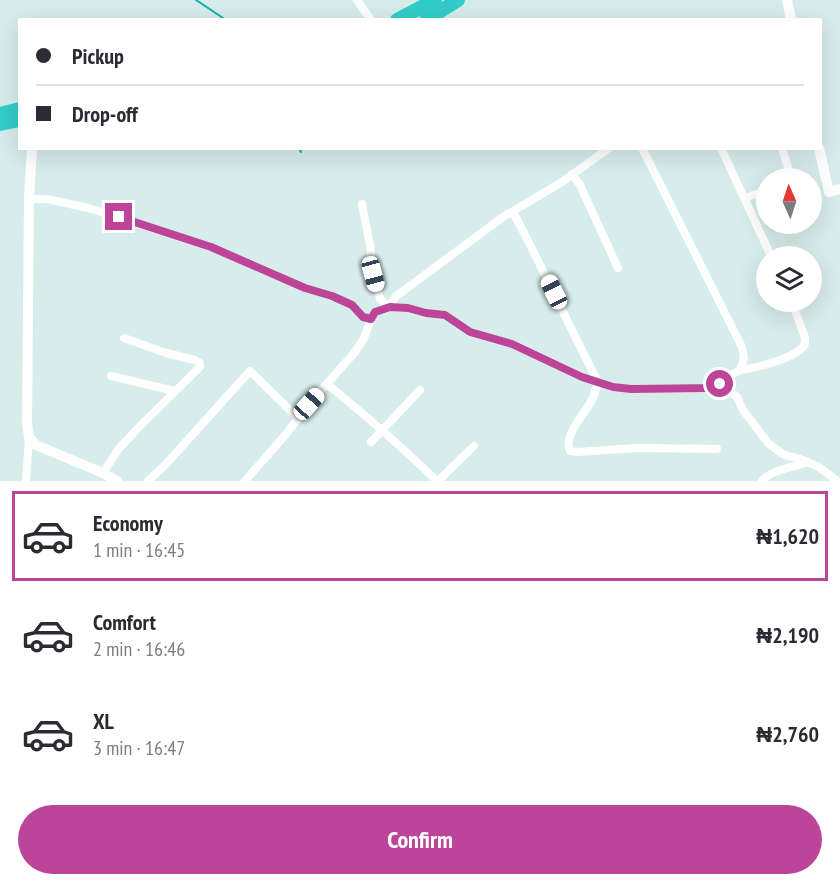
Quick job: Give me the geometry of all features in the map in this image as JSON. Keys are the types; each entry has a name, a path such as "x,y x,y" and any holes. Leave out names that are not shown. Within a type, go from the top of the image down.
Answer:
{"highway":[{"path":"401,18 435,0"},
{"path":"429,18 458,0"},
{"path":"0,114 18,110"},
{"path":"0,124 18,120"}],"main road":[{"path":"787,0 791,18"},
{"path":"32,150 29,199 27,423 29,437 36,445 117,481"},
{"path":"819,150 829,192 840,189"}],"street":[{"path":"357,0 370,18"},
{"path":"390,307 395,297 485,230 562,182 606,150"},
{"path":"643,150 742,347 744,358 740,370"},
{"path":"722,150 766,246"},
{"path":"783,150 788,168"},
{"path":"572,174 580,185 618,268"},
{"path":"744,198 756,194"},
{"path":"29,199 47,199 88,208 211,247 305,288 332,296 352,305 363,317 371,319"},
{"path":"362,204 373,274 380,299 390,307"},
{"path":"513,212 598,382 592,399 570,435 567,445 570,451 638,448 717,449"},
{"path":"245,481 355,352 375,312 390,307 445,315 470,332 512,344 582,377 613,387 728,389 732,391 768,443 784,455 819,467 837,481"},
{"path":"720,388 722,380 740,370 755,368 786,358 803,347 806,343 805,338 796,312"},
{"path":"103,473 117,451 199,368 200,363 124,338"},
{"path":"148,481 250,371 298,418"},
{"path":"111,376 176,391"},
{"path":"327,384 382,430 437,481 474,446"},
{"path":"371,442 420,390"},
{"path":"26,481 29,437"},
{"path":"762,481 764,477 773,473 808,462"}],"waterway":[{"path":"196,0 223,18"}],"route":[{"path":"119,217 211,247 305,288 332,296 352,305 363,317 371,319 375,312 390,307 445,315 470,332 512,344 582,377 613,387 631,389 720,388 720,384"}]}
